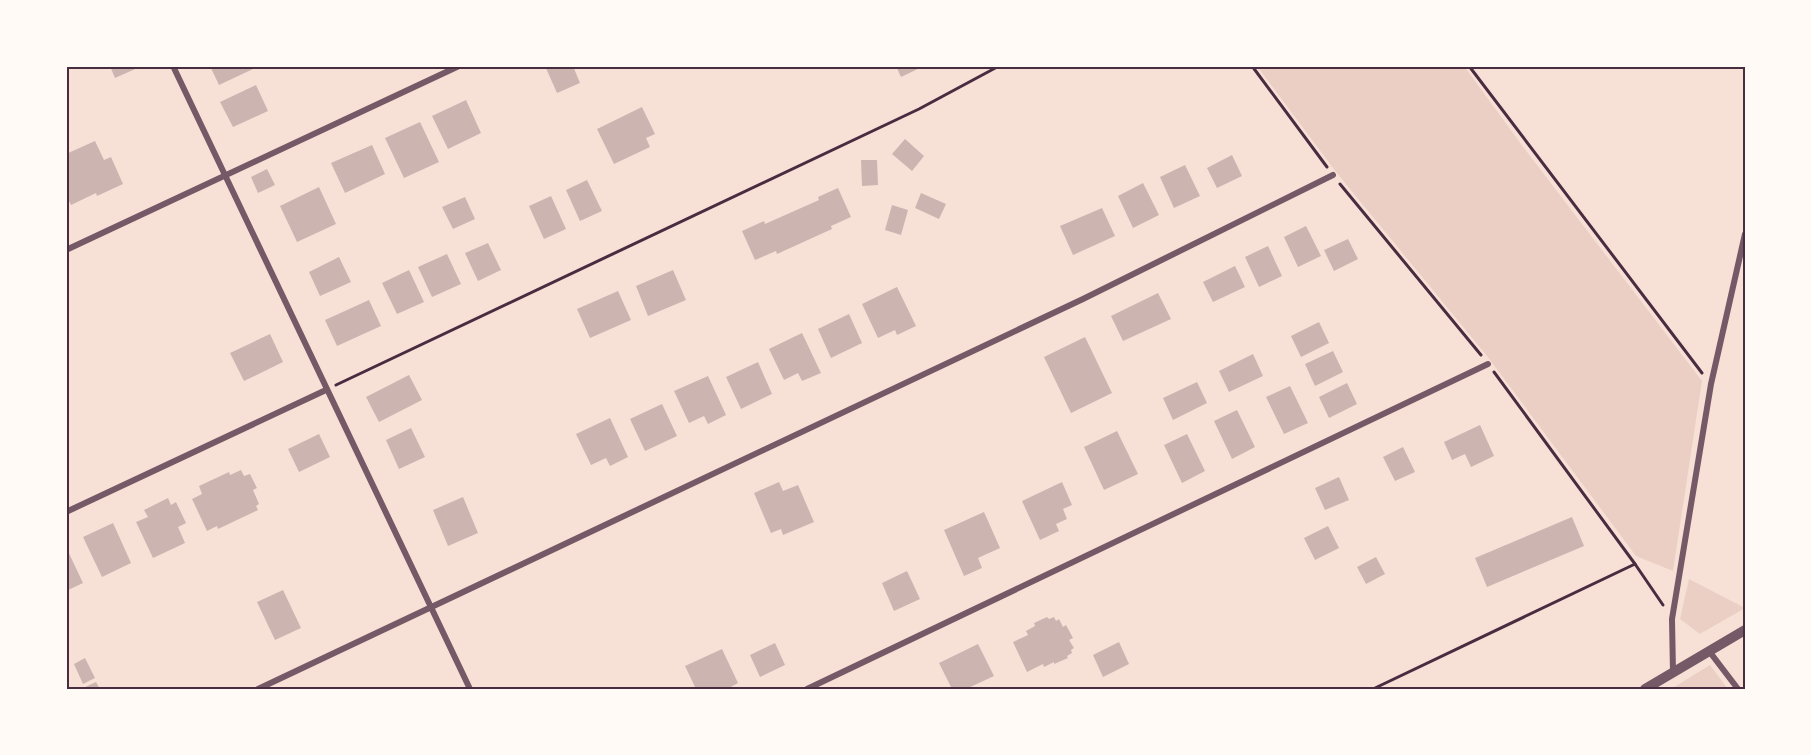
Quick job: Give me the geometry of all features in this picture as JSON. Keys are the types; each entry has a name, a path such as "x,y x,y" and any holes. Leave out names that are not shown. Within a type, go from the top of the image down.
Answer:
{"street":[{"path":"173,66 470,689"},
{"path":"66,250 459,66"},
{"path":"258,689 1083,299 1333,175"},
{"path":"1673,672 1672,619 1711,384 1745,234"},
{"path":"807,689 1488,364"},
{"path":"66,512 326,390"},
{"path":"1645,689 1745,630"},
{"path":"1709,651 1738,689"}],"path":[{"path":"326,390 919,109 999,66"},
{"path":"1252,66 1333,175 1488,364 1635,564 1672,619"},
{"path":"1469,66 1711,384"},
{"path":"1372,689 1635,564"}],"shaded area":[{"path":"1257,66 1464,66 1702,381 1673,571 1636,556 1487,356 1336,172"},
{"path":"1689,579 1745,608 1700,634 1680,619"},
{"path":"1710,665 1728,689 1671,689"}],"building":[{"path":"110,66 142,66 115,78"},
{"path":"210,66 252,66 253,69 219,85"},
{"path":"545,66 573,66 580,83 557,93"},
{"path":"896,66 924,66 901,77"},
{"path":"256,85 268,111 233,127 220,102"},
{"path":"466,100 481,133 448,149 432,116"},
{"path":"642,107 655,134 646,138 650,147 614,164 597,129"},
{"path":"420,122 439,162 404,178 385,138"},
{"path":"905,139 924,156 912,171 892,154"},
{"path":"95,141 104,160 111,157 123,184 71,205 66,195 66,154"},
{"path":"372,145 385,174 345,193 331,163"},
{"path":"1232,155 1242,176 1217,188 1207,168"},
{"path":"861,160 877,160 878,185 862,186"},
{"path":"1185,165 1200,196 1174,208 1160,177"},
{"path":"267,169 275,185 258,193 251,177"},
{"path":"587,180 602,211 580,221 566,190"},
{"path":"1143,183 1159,215 1133,228 1118,196"},
{"path":"319,187 336,224 297,242 280,206"},
{"path":"838,188 851,217 831,226 832,229 777,254 776,251 755,260 742,231 764,221 765,224 819,200 818,197"},
{"path":"921,193 946,204 939,219 915,208"},
{"path":"551,196 566,229 544,239 529,206"},
{"path":"465,197 475,219 453,229 442,207"},
{"path":"892,205 908,210 901,235 885,230"},
{"path":"1102,208 1115,236 1073,255 1060,226"},
{"path":"1306,226 1321,256 1298,267 1284,237"},
{"path":"1348,239 1358,259 1334,271 1324,250"},
{"path":"488,243 501,270 478,281 465,253"},
{"path":"1268,246 1282,276 1259,287 1245,257"},
{"path":"447,254 461,284 432,297 418,267"},
{"path":"339,257 351,282 320,296 309,272"},
{"path":"1235,266 1245,287 1213,302 1203,282"},
{"path":"409,270 424,302 397,314 382,283"},
{"path":"673,270 686,300 648,316 636,286"},
{"path":"897,287 916,326 897,335 895,330 878,338 862,304"},
{"path":"618,291 631,320 590,338 577,309"},
{"path":"1158,293 1171,319 1123,341 1111,316"},
{"path":"369,300 381,326 337,346 325,320"},
{"path":"849,314 862,343 831,358 818,329"},
{"path":"1319,322 1329,343 1301,357 1291,336"},
{"path":"802,333 821,373 802,381 798,373 784,380 769,349"},
{"path":"270,334 283,362 244,381 230,353"},
{"path":"1085,337 1112,393 1071,413 1044,357"},
{"path":"1333,351 1343,372 1315,386 1305,364"},
{"path":"1253,354 1263,376 1229,392 1219,371"},
{"path":"758,362 772,394 741,409 726,377"},
{"path":"409,375 422,400 379,422 366,397"},
{"path":"708,376 726,415 708,424 704,416 689,423 674,391"},
{"path":"1197,382 1207,403 1173,420 1163,398"},
{"path":"1347,383 1357,404 1329,418 1319,397"},
{"path":"1290,386 1308,423 1284,434 1266,397"},
{"path":"662,404 677,436 645,451 630,419"},
{"path":"1237,410 1255,447 1232,459 1214,421"},
{"path":"610,418 628,457 610,466 606,458 591,465 576,434"},
{"path":"1480,425 1494,456 1471,467 1465,454 1452,460 1444,442"},
{"path":"411,428 425,457 399,469 386,440"},
{"path":"1117,431 1138,474 1104,490 1084,447"},
{"path":"319,434 330,457 299,472 288,449"},
{"path":"1187,434 1205,471 1182,483 1164,445"},
{"path":"1403,447 1415,472 1395,481 1383,457"},
{"path":"241,470 244,476 250,474 257,488 253,490 259,504 256,506 258,510 218,529 217,526 207,531 192,499 202,494 199,486 229,472 230,475"},
{"path":"1339,477 1349,500 1325,510 1315,488"},
{"path":"779,482 783,491 798,485 814,522 783,535 781,529 771,533 754,493"},
{"path":"1062,482 1072,505 1063,509 1067,519 1056,524 1059,531 1040,540 1022,501"},
{"path":"463,497 478,533 448,546 433,510"},
{"path":"168,498 171,505 176,502 186,523 178,527 185,543 153,558 136,522 148,517 144,510"},
{"path":"984,512 1000,548 978,558 982,568 964,576 944,530"},
{"path":"1572,517 1584,546 1487,587 1475,558"},
{"path":"113,523 131,563 102,577 83,537"},
{"path":"1328,526 1339,548 1315,560 1304,538"},
{"path":"66,547 83,583 66,591"},
{"path":"1376,557 1385,574 1366,584 1357,567"},
{"path":"907,571 920,599 894,611 882,583"},
{"path":"283,590 301,628 275,640 257,602"},
{"path":"1047,617 1049,619 1054,617 1056,621 1059,619 1063,627 1066,625 1073,638 1069,640 1074,648 1067,656 1068,658 1044,667 1043,664 1027,672 1013,642 1028,635 1026,631 1035,626 1034,623"},
{"path":"1119,642 1129,664 1103,677 1093,655"},
{"path":"775,643 785,665 760,677 750,655"},
{"path":"978,644 994,676 966,689 952,689 939,663"},
{"path":"722,649 738,683 727,689 696,689 685,666"},
{"path":"85,658 95,678 83,684 74,664"},
{"path":"96,682 100,689 81,689"}]}
